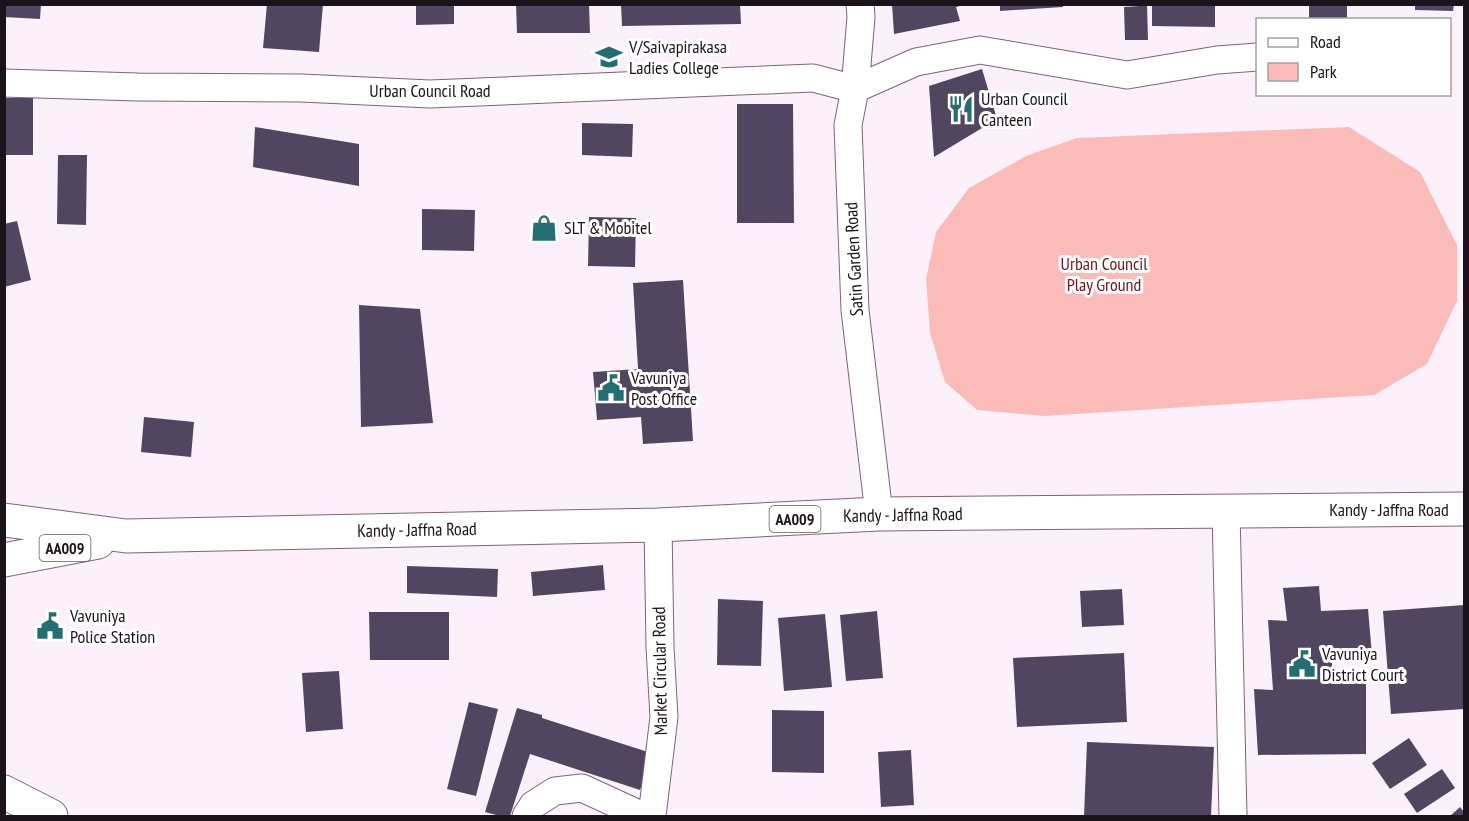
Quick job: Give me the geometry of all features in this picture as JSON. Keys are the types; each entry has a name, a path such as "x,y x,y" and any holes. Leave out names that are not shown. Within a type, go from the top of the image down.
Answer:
{"main road":[{"name":"Kandy - Jaffna Road","path":"4,520 126,536 658,525 879,514 1464,509"},
{"name":"Kandy - Jaffna Road","path":"4,560 126,536"},
{"path":"4,792 51,816"}],"street":[{"name":"Satin Garden Road","path":"860,4 855,89 848,125 855,310 879,514"},
{"path":"855,89 916,62 980,50 1127,75 1217,60 1256,57"},
{"name":"Urban Council Road","path":"4,82 138,87 301,88 430,94 813,78 855,89"},
{"path":"1226,511 1233,816"},
{"name":"Market Circular Road","path":"652,816 664,717 660,647 658,525"},
{"path":"526,816 533,806 555,791 582,788 643,816"}],"green space":[{"name":"Urban Council Play Ground","path":"1349,127 1420,172 1457,245 1457,301 1427,364 1374,395 1044,416 977,410 945,382 930,333 926,279 936,232 969,188 1026,156 1077,138"}],"building":[{"path":"4,4 41,4 40,19 4,17"},
{"path":"267,4 323,4 319,52 263,48"},
{"path":"416,4 454,4 454,24 416,25"},
{"path":"516,4 589,4 590,33 517,33"},
{"path":"621,4 740,4 741,24 622,26"},
{"path":"892,4 963,5 956,7 960,21 894,34"},
{"path":"1000,4 1063,4 1063,7 1000,11"},
{"path":"1140,4 1147,4 1148,40 1125,40 1124,7 1140,6"},
{"path":"1152,4 1215,4 1215,27 1152,26"},
{"path":"1309,4 1347,4 1347,18 1309,18"},
{"path":"1415,4 1454,4 1453,11 1415,10"},
{"path":"982,69 997,119 934,157 929,86"},
{"path":"4,98 33,98 33,155 4,155"},
{"path":"737,104 793,104 794,223 737,223"},
{"path":"582,123 633,124 632,157 582,155"},
{"path":"255,127 359,144 359,186 253,167"},
{"path":"58,155 87,155 86,225 57,224"},
{"path":"422,209 475,210 474,251 422,250"},
{"path":"589,217 636,218 635,267 588,266"},
{"path":"17,221 31,280 4,287 4,224"},
{"path":"683,280 693,441 643,444 641,417 597,420 593,372 638,369 633,283"},
{"path":"359,305 420,309 433,423 361,427"},
{"path":"144,417 194,422 191,457 141,452"},
{"path":"603,565 605,590 533,596 531,572"},
{"path":"407,566 498,569 497,597 407,593"},
{"name":"Vavuniya District Court","path":"1319,586 1321,611 1368,609 1372,655 1332,655 1332,674 1366,674 1366,754 1258,755 1254,689 1273,690 1268,620 1287,621 1283,588"},
{"path":"1122,589 1124,625 1082,627 1080,591"},
{"path":"718,599 763,601 761,666 717,665"},
{"path":"1464,605 1464,709 1391,714 1383,611"},
{"path":"877,611 883,678 846,681 840,615"},
{"path":"369,612 449,612 449,660 370,660"},
{"path":"825,614 832,687 784,691 778,618"},
{"path":"1124,653 1127,722 1017,727 1013,658"},
{"path":"339,671 343,729 306,732 302,673"},
{"path":"469,702 498,709 476,796 447,789"},
{"path":"517,708 651,753 640,790 530,754 510,816 485,812"},
{"path":"772,710 824,711 824,773 772,772"},
{"path":"1409,738 1427,765 1390,789 1372,763"},
{"path":"1087,742 1214,747 1211,816 1084,816"},
{"path":"911,750 914,805 881,807 878,752"},
{"path":"1442,769 1455,788 1417,813 1404,794"},
{"path":"1460,807 1464,816 1450,816"}],"place":[{"name":"V/Saivapirakasa Ladies College","path":"609,57"},
{"name":"Urban Council Canteen","path":"961,109"},
{"name":"SLT & Mobitel","path":"544,228"},
{"name":"Vavuniya Post Office","path":"611,388"},
{"name":"Vavuniya Police Station","path":"50,626"},
{"name":"Vavuniya District Court","path":"1302,664"}]}
